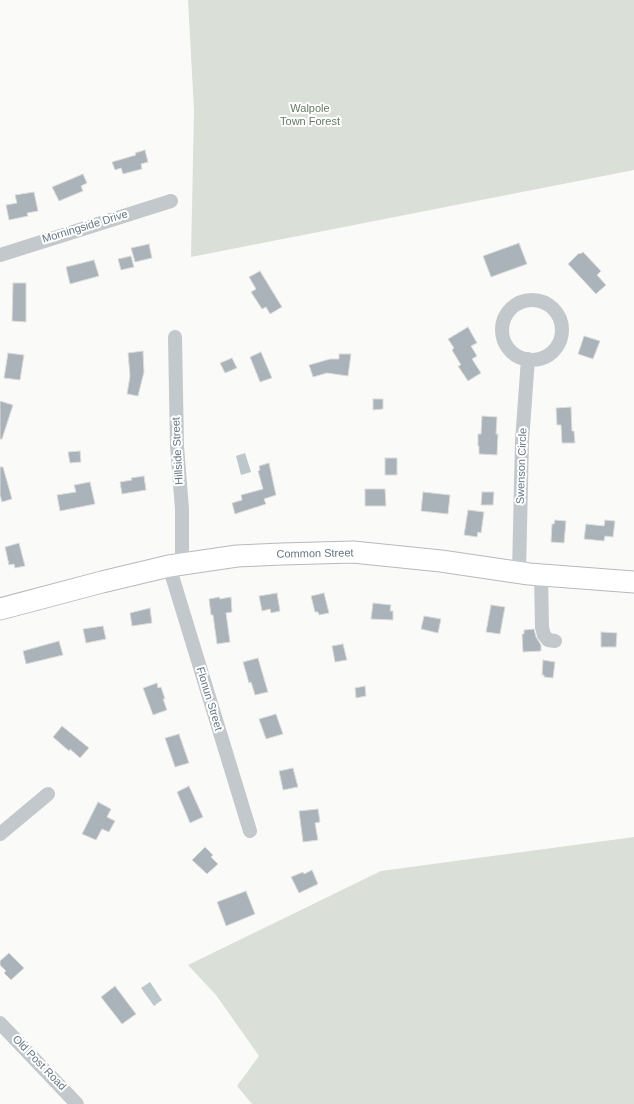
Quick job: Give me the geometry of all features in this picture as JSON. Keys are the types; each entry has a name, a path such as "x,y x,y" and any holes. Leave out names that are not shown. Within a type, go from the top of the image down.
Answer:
{"main road":[{"name":"Common Street","path":"0,609 116,578 175,565 251,555 353,552 441,561 541,575 634,582"}],"street":[{"name":"Morningside Drive","path":"0,255 37,242 171,201"},
{"path":"536,300 550,305 559,316 562,337 555,350 549,355 535,360 528,359 521,358 509,349 503,336 502,329 503,322 510,309 522,301 536,300"},
{"name":"Hillside Street","path":"174,337 177,446 182,509 175,565"},
{"name":"Swenson Circle","path":"519,572 522,441 528,359"},
{"name":"Flonun Street","path":"175,565 250,831"},
{"path":"541,575 542,627 544,635 548,640 555,641"},
{"path":"0,834 48,794"},
{"name":"Old Post Road","path":"0,1023 77,1104"}],"green space":[{"name":"Walpole Town Forest","path":"188,0 634,0 634,170 191,257 194,110"},
{"path":"634,837 634,1104 252,1104 237,1086 259,1056 216,995 188,965 381,871"}],"shaded area":[{"path":"245,453 251,472 241,475 236,456"},
{"path":"150,982 162,1000 154,1006 141,988"}],"building":[{"path":"145,150 148,162 141,164 142,169 123,174 121,168 115,170 112,162 136,155 135,153"},
{"path":"83,174 87,183 81,186 83,191 59,201 52,187"},
{"path":"34,192 38,211 27,213 28,216 9,220 6,205 17,203 15,195"},
{"path":"519,243 527,264 491,277 483,256"},
{"path":"149,244 152,258 135,262 131,248"},
{"path":"583,252 601,271 597,275 606,285 596,294 568,264 579,253 580,254"},
{"path":"131,256 134,267 121,270 118,259"},
{"path":"94,260 99,276 70,284 66,267"},
{"path":"260,271 282,307 270,314 266,307 262,309 251,292 256,289 249,277"},
{"path":"13,283 26,283 26,322 12,321"},
{"path":"468,327 477,343 471,346 477,356 472,359 481,373 468,381 458,366 461,365 452,350 454,348 448,339"},
{"path":"584,336 600,341 593,359 578,354"},
{"path":"143,351 144,372 138,396 127,394 130,376 128,353"},
{"path":"261,352 272,378 260,382 250,357"},
{"path":"8,353 24,355 20,380 4,378"},
{"path":"339,354 351,354 348,376 327,373 313,377 309,365 330,359 339,359"},
{"path":"232,358 237,368 225,373 220,363"},
{"path":"373,399 383,399 383,409 373,410"},
{"path":"0,401 13,405 2,439 0,439"},
{"path":"571,407 572,431 574,431 575,443 562,443 561,425 557,425 556,408"},
{"path":"482,416 497,417 497,455 479,454 478,434 481,434"},
{"path":"80,451 81,462 70,463 68,452"},
{"path":"385,458 397,458 397,475 385,475"},
{"path":"269,463 276,495 264,499 266,504 235,514 232,503 242,500 241,495 263,489 258,471 260,470 259,466"},
{"path":"0,467 3,467 12,499 2,502 0,495"},
{"path":"144,476 146,490 122,494 120,482 132,480 131,478"},
{"path":"90,482 95,504 60,511 57,495 76,492 74,485"},
{"path":"365,489 385,489 386,506 365,506"},
{"path":"423,492 450,495 448,514 421,511"},
{"path":"482,492 494,492 493,505 481,505"},
{"path":"468,510 484,512 481,533 478,532 477,537 464,535"},
{"path":"555,520 566,521 564,543 551,542 552,524 554,524"},
{"path":"605,520 615,521 613,537 605,536 604,541 584,539 586,524 604,526"},
{"path":"19,543 25,566 15,568 14,564 9,565 5,547"},
{"path":"277,593 280,611 271,613 270,609 262,611 259,596"},
{"path":"324,593 329,613 319,615 318,612 315,612 311,596"},
{"path":"219,597 220,599 231,597 232,612 226,613 230,642 217,644 209,599"},
{"path":"373,603 391,605 390,611 393,611 393,620 371,619"},
{"path":"491,605 505,607 500,634 486,632"},
{"path":"150,608 152,623 132,626 130,613"},
{"path":"424,616 441,619 438,633 421,629"},
{"path":"103,626 106,639 86,643 83,629"},
{"path":"534,629 536,637 541,645 541,651 523,652 522,634 524,634 524,630"},
{"path":"601,632 617,633 616,647 601,647"},
{"path":"59,641 63,655 26,664 23,651"},
{"path":"343,644 347,660 335,662 332,646"},
{"path":"258,658 268,692 255,695 251,682 249,683 243,662"},
{"path":"543,660 555,662 553,678 544,677 544,675 542,675"},
{"path":"157,683 158,688 161,687 167,710 153,715 143,688"},
{"path":"365,686 366,696 356,698 355,688"},
{"path":"276,714 283,734 266,739 259,719"},
{"path":"62,726 89,748 80,758 70,749 69,751 53,737"},
{"path":"179,734 189,763 175,767 165,738"},
{"path":"293,768 298,787 283,790 279,771"},
{"path":"189,786 203,817 190,823 177,792"},
{"path":"98,802 111,809 107,817 115,821 109,832 102,829 96,840 82,834"},
{"path":"318,809 320,822 315,823 318,840 303,842 299,811"},
{"path":"205,847 213,855 211,857 218,864 207,874 192,860"},
{"path":"312,870 318,884 299,893 291,877 303,872 304,874"},
{"path":"246,891 255,914 226,926 217,902"},
{"path":"9,953 24,968 11,980 4,973 6,971 0,965 0,961"},
{"path":"115,986 136,1014 122,1024 101,997"}]}
